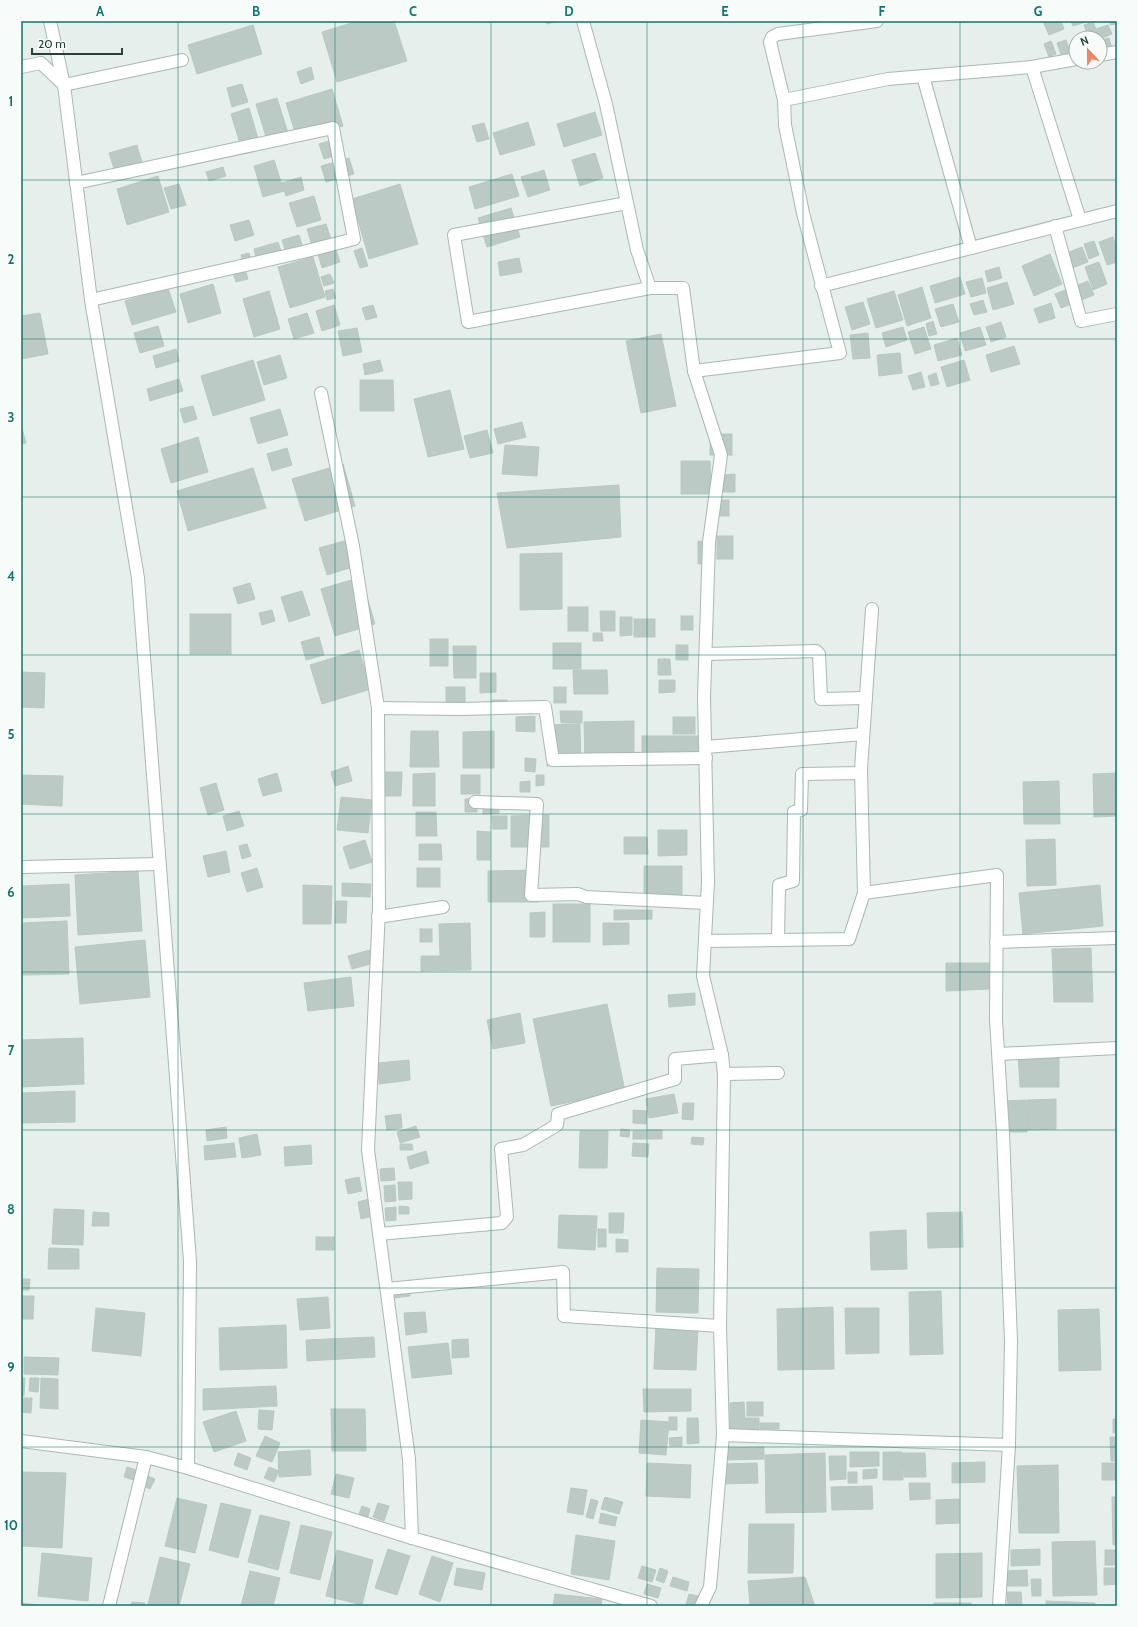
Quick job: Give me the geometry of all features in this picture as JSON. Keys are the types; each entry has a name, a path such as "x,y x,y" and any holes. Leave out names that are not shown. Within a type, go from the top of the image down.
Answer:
{"street":[{"path":"50,21 64,85 91,300 138,578 190,1261 188,1468"},
{"path":"583,21 606,104 637,250 650,288"},
{"path":"694,371 840,353 821,286 803,213 785,125 784,100 770,42 772,37 778,34 877,21"},
{"path":"64,85 182,60"},
{"path":"784,100 888,79 1032,67 1068,60"},
{"path":"21,67 41,63 64,85"},
{"path":"1032,67 1080,220"},
{"path":"923,76 971,248"},
{"path":"76,183 333,128 354,239 91,300"},
{"path":"627,204 454,235 468,322 650,288 683,288 694,371 721,455 709,542 704,697 707,903 703,976 722,1055 724,1074 720,1326 723,1435 710,1587 701,1606"},
{"path":"821,286 1117,211"},
{"path":"1055,226 1081,321 1117,314"},
{"path":"321,393 353,546 378,708 378,917 368,1150 410,1459 412,1538"},
{"path":"705,941 849,939 864,893 861,773 872,609"},
{"path":"706,654 816,651 819,654 822,699 866,698"},
{"path":"378,708 460,709 545,707 553,760 706,752 863,734"},
{"path":"778,940 779,885 793,881 794,812 801,810 802,774 861,773"},
{"path":"476,802 537,804 531,895 578,894 586,897 707,903"},
{"path":"21,867 159,864"},
{"path":"864,893 997,875 996,1020 999,1054 1011,1341 1009,1445 999,1606"},
{"path":"378,917 443,907"},
{"path":"996,942 1117,938"},
{"path":"999,1054 1117,1048"},
{"path":"379,1234 502,1223 507,1217 501,1150 523,1145 557,1125 558,1114 675,1079 675,1059 722,1055"},
{"path":"724,1074 778,1073"},
{"path":"387,1289 564,1272 564,1316 720,1326"},
{"path":"723,1435 1009,1445"},
{"path":"21,1441 146,1457 188,1468 412,1538 651,1606"},
{"path":"109,1606 146,1457"}],"building":[{"path":"358,21 394,21 407,61 337,82 322,32"},
{"path":"546,21 558,21 547,24"},
{"path":"1043,21 1061,21 1064,29 1049,35"},
{"path":"1071,21 1089,21 1073,26"},
{"path":"1110,21 1117,21 1117,24 1110,25"},
{"path":"1093,22 1096,29 1108,25 1112,34 1108,36 1108,30 1086,30 1084,25"},
{"path":"253,25 262,54 197,74 188,45"},
{"path":"1108,38 1112,49 1108,50"},
{"path":"1066,40 1068,46 1068,58 1063,60 1057,43"},
{"path":"1051,41 1056,54 1049,57 1044,44"},
{"path":"311,67 314,79 301,84 297,72"},
{"path":"242,84 248,102 232,107 227,88"},
{"path":"332,89 343,126 297,139 286,103"},
{"path":"277,98 288,133 267,140 256,104"},
{"path":"249,108 259,142 241,147 231,114"},
{"path":"595,112 602,135 564,147 557,124"},
{"path":"528,122 535,145 500,155 493,133"},
{"path":"484,123 489,139 477,142 472,126"},
{"path":"339,138 344,153 324,159 319,144"},
{"path":"137,145 144,170 117,178 109,153"},
{"path":"595,153 603,178 580,186 572,160"},
{"path":"349,158 354,174 326,182 321,166"},
{"path":"274,160 284,191 263,197 254,166"},
{"path":"223,167 226,176 209,181 206,172"},
{"path":"544,170 550,190 528,197 521,177"},
{"path":"512,174 519,196 475,209 469,187"},
{"path":"158,176 169,212 127,225 117,189"},
{"path":"301,177 304,190 286,196 282,183"},
{"path":"179,184 186,205 171,209 164,188"},
{"path":"400,184 418,244 369,259 352,199"},
{"path":"314,196 321,220 297,227 289,203"},
{"path":"511,208 520,237 487,247 478,218"},
{"path":"249,220 254,235 235,241 230,225"},
{"path":"326,224 332,242 313,249 307,229"},
{"path":"299,235 303,248 286,253 282,240"},
{"path":"1113,237 1117,248 1117,262 1107,265 1099,242"},
{"path":"1094,241 1099,255 1089,259 1084,244"},
{"path":"278,242 282,254 257,261 254,249"},
{"path":"1082,247 1088,262 1067,270 1061,255"},
{"path":"362,248 368,266 360,268 354,251"},
{"path":"336,249 340,262 322,268 318,254"},
{"path":"249,253 252,262 243,264 241,255"},
{"path":"1050,254 1062,284 1034,296 1022,266"},
{"path":"313,257 325,297 290,308 278,267"},
{"path":"519,258 522,272 500,276 498,262"},
{"path":"1099,262 1107,284 1093,290 1085,267"},
{"path":"999,267 1002,278 988,282 985,271"},
{"path":"245,269 248,279 236,282 233,273"},
{"path":"330,274 334,283 324,286 321,277"},
{"path":"960,277 965,294 935,303 930,286"},
{"path":"982,278 986,293 971,297 966,282"},
{"path":"1088,281 1094,295 1061,308 1055,294"},
{"path":"1007,282 1014,304 993,310 987,288"},
{"path":"213,284 221,313 188,323 180,294"},
{"path":"922,287 931,318 907,326 898,295"},
{"path":"168,288 176,312 132,325 125,301"},
{"path":"333,289 336,298 327,300 325,291"},
{"path":"269,291 280,329 254,337 243,299"},
{"path":"894,291 903,320 876,328 867,299"},
{"path":"983,300 987,312 974,315 970,304"},
{"path":"863,302 870,324 852,330 845,307"},
{"path":"1051,303 1055,318 1039,323 1034,309"},
{"path":"953,304 959,322 941,327 935,309"},
{"path":"334,305 340,325 322,331 316,311"},
{"path":"373,305 377,317 366,320 362,308"},
{"path":"40,313 48,354 21,359 21,316"},
{"path":"307,313 314,333 294,339 288,319"},
{"path":"933,321 937,334 929,336 926,324"},
{"path":"1001,322 1006,337 991,342 986,327"},
{"path":"158,326 164,346 140,353 134,333"},
{"path":"903,327 907,340 886,347 882,333"},
{"path":"924,327 931,349 915,354 908,332"},
{"path":"980,327 986,345 965,351 960,333"},
{"path":"357,328 362,352 343,356 338,331"},
{"path":"868,333 870,358 853,359 850,335"},
{"path":"661,334 676,406 641,413 626,341"},
{"path":"957,338 962,355 938,361 934,345"},
{"path":"1014,346 1020,364 991,372 986,355"},
{"path":"176,349 179,361 156,368 153,356"},
{"path":"900,353 902,373 879,376 877,355"},
{"path":"280,355 287,378 264,385 257,362"},
{"path":"253,360 265,400 213,416 201,376"},
{"path":"380,360 383,371 365,375 363,364"},
{"path":"964,360 970,380 947,387 941,367"},
{"path":"921,372 925,387 913,390 908,376"},
{"path":"936,373 939,384 931,386 928,376"},
{"path":"179,379 183,391 150,401 147,389"},
{"path":"360,380 393,380 394,411 360,411"},
{"path":"450,390 464,449 428,457 414,399"},
{"path":"193,406 197,419 184,423 180,409"},
{"path":"280,409 288,435 258,444 250,418"},
{"path":"522,422 526,437 498,444 494,429"},
{"path":"21,425 26,443 21,444"},
{"path":"487,430 493,453 470,458 464,436"},
{"path":"710,434 732,434 732,455 710,455"},
{"path":"198,437 208,472 171,483 161,449"},
{"path":"505,445 539,447 537,476 502,474"},
{"path":"287,448 292,465 272,471 267,454"},
{"path":"681,461 710,461 711,494 681,494"},
{"path":"343,464 355,506 305,521 292,479"},
{"path":"253,468 266,508 188,531 177,491"},
{"path":"735,474 735,492 718,492 718,475"},
{"path":"619,485 621,537 507,548 497,493"},
{"path":"720,500 729,500 729,516 720,516"},
{"path":"717,536 733,536 733,559 717,559"},
{"path":"355,538 363,564 327,575 319,548"},
{"path":"698,541 709,542 709,564 698,564"},
{"path":"562,553 562,609 520,610 520,554"},
{"path":"361,577 375,624 335,636 321,589"},
{"path":"250,583 255,599 238,604 233,588"},
{"path":"302,591 310,615 289,622 281,597"},
{"path":"568,607 588,607 588,631 568,631"},
{"path":"272,610 275,621 262,625 259,613"},
{"path":"600,611 615,611 615,631 601,631"},
{"path":"190,614 231,614 231,654 190,654"},
{"path":"681,616 693,616 693,630 681,630"},
{"path":"620,617 632,617 632,635 620,636"},
{"path":"634,619 655,619 655,637 634,637"},
{"path":"593,633 602,633 603,641 593,641"},
{"path":"319,637 324,655 306,660 301,642"},
{"path":"430,639 448,639 448,666 430,666"},
{"path":"553,643 581,643 581,669 553,669"},
{"path":"676,645 688,645 688,660 676,660"},
{"path":"453,646 476,646 476,678 454,678"},
{"path":"359,650 371,689 322,704 310,665"},
{"path":"658,659 670,659 671,675 658,675"},
{"path":"573,670 607,670 608,694 574,694"},
{"path":"21,672 45,673 44,708 21,707"},
{"path":"480,673 496,673 496,692 480,693"},
{"path":"659,680 675,680 675,692 659,693"},
{"path":"446,687 465,687 465,709 446,709"},
{"path":"554,687 566,687 566,703 554,703"},
{"path":"492,700 507,700 507,712 492,712"},
{"path":"560,711 582,711 582,723 561,723"},
{"path":"535,716 535,732 516,731 516,717"},
{"path":"673,717 695,717 695,734 673,734"},
{"path":"634,721 634,760 585,761 584,722"},
{"path":"580,724 581,766 547,766 547,725"},
{"path":"411,731 438,731 439,767 410,767"},
{"path":"494,731 494,768 463,768 463,732"},
{"path":"642,736 698,736 698,753 642,753"},
{"path":"525,758 536,759 535,772 525,771"},
{"path":"348,766 352,781 335,786 331,772"},
{"path":"382,772 402,772 401,796 382,796"},
{"path":"277,773 282,791 263,796 258,779"},
{"path":"435,773 435,806 413,806 413,774"},
{"path":"1117,773 1117,816 1094,817 1093,774"},
{"path":"21,775 63,776 62,806 21,804"},
{"path":"461,775 480,775 480,794 461,794"},
{"path":"536,775 544,775 544,785 536,786"},
{"path":"530,781 530,792 520,792 520,782"},
{"path":"1059,781 1060,824 1024,824 1023,782"},
{"path":"216,783 224,810 208,815 200,788"},
{"path":"341,797 372,800 368,833 337,830"},
{"path":"477,798 477,812 465,812 465,799"},
{"path":"483,799 499,799 499,813 483,814"},
{"path":"239,811 244,826 227,831 223,816"},
{"path":"416,812 436,812 437,836 416,836"},
{"path":"549,815 549,847 511,847 511,816"},
{"path":"492,816 507,816 507,829 493,829"},
{"path":"658,830 687,830 687,855 658,856"},
{"path":"477,831 490,832 490,860 477,860"},
{"path":"624,837 647,837 648,854 624,854"},
{"path":"1055,839 1056,885 1027,886 1026,840"},
{"path":"365,840 372,862 350,869 343,847"},
{"path":"247,844 251,856 242,859 239,846"},
{"path":"419,844 441,844 442,860 419,860"},
{"path":"226,851 230,872 208,877 203,856"},
{"path":"644,866 682,866 682,903 644,904"},
{"path":"257,868 263,887 247,892 241,873"},
{"path":"417,868 440,868 440,887 417,887"},
{"path":"537,870 538,902 488,902 488,871"},
{"path":"138,871 142,931 78,935 75,875"},
{"path":"342,883 371,884 370,897 342,896"},
{"path":"69,884 70,916 21,918 21,886"},
{"path":"303,885 332,886 331,924 303,924"},
{"path":"1100,885 1103,926 1023,934 1019,893"},
{"path":"336,901 347,901 346,923 335,923"},
{"path":"553,904 590,904 590,942 553,942"},
{"path":"614,910 652,910 652,919 614,920"},
{"path":"545,912 545,937 530,937 530,913"},
{"path":"67,921 69,974 21,975 21,923"},
{"path":"470,923 471,970 421,971 421,956 440,956 439,924"},
{"path":"603,923 629,923 629,944 603,945"},
{"path":"420,929 432,929 432,942 420,942"},
{"path":"145,940 150,997 80,1004 75,947"},
{"path":"1091,948 1093,1002 1054,1002 1052,949"},
{"path":"370,950 374,963 352,969 348,956"},
{"path":"946,963 989,963 989,989 946,991"},
{"path":"351,977 354,1006 308,1011 304,983"},
{"path":"695,993 695,1005 669,1007 668,995"},
{"path":"607,1004 625,1091 551,1106 533,1019"},
{"path":"520,1013 525,1043 493,1049 487,1020"},
{"path":"83,1038 84,1084 21,1087 21,1040"},
{"path":"1059,1053 1059,1087 1020,1087 1018,1054"},
{"path":"409,1060 410,1080 379,1084 378,1063"},
{"path":"75,1091 75,1122 21,1123 21,1093"},
{"path":"674,1094 678,1113 649,1118 646,1099"},
{"path":"1056,1099 1056,1129 1027,1130 1027,1100"},
{"path":"1026,1100 1027,1132 1005,1132 1004,1101"},
{"path":"683,1103 694,1103 693,1120 682,1119"},
{"path":"633,1110 647,1111 646,1124 633,1123"},
{"path":"401,1114 402,1128 387,1130 385,1116"},
{"path":"416,1126 420,1137 400,1143 397,1132"},
{"path":"226,1127 227,1138 207,1141 206,1130"},
{"path":"621,1129 630,1130 629,1137 620,1136"},
{"path":"648,1130 662,1130 662,1139 648,1139"},
{"path":"580,1131 608,1131 607,1168 579,1168"},
{"path":"633,1131 646,1131 646,1139 633,1139"},
{"path":"257,1134 261,1155 242,1158 239,1138"},
{"path":"692,1137 704,1138 703,1145 691,1144"},
{"path":"234,1143 236,1157 205,1160 204,1146"},
{"path":"633,1143 649,1144 648,1157 632,1156"},
{"path":"400,1144 412,1144 413,1150 400,1150"},
{"path":"311,1145 312,1164 285,1166 284,1147"},
{"path":"426,1151 429,1163 410,1169 407,1157"},
{"path":"394,1168 395,1180 381,1181 380,1169"},
{"path":"359,1177 362,1191 348,1194 345,1180"},
{"path":"398,1182 412,1182 412,1199 399,1200"},
{"path":"395,1185 396,1201 385,1202 384,1186"},
{"path":"369,1199 373,1216 361,1219 358,1202"},
{"path":"399,1206 409,1207 409,1214 399,1214"},
{"path":"396,1207 396,1220 386,1221 385,1208"},
{"path":"54,1209 84,1210 83,1245 52,1244"},
{"path":"93,1212 109,1213 109,1226 92,1226"},
{"path":"962,1212 963,1247 928,1248 927,1213"},
{"path":"609,1213 624,1213 623,1233 609,1233"},
{"path":"559,1215 597,1216 595,1250 558,1248"},
{"path":"598,1229 606,1229 606,1247 598,1247"},
{"path":"906,1230 907,1269 871,1270 870,1232"},
{"path":"316,1237 334,1237 334,1250 316,1250"},
{"path":"616,1239 628,1240 628,1252 616,1252"},
{"path":"49,1248 79,1249 79,1269 48,1269"},
{"path":"657,1268 699,1269 698,1313 656,1312"},
{"path":"21,1279 30,1279 29,1290 21,1290"},
{"path":"408,1282 410,1296 394,1298 392,1284"},
{"path":"941,1291 943,1354 910,1355 909,1292"},
{"path":"21,1296 34,1296 33,1319 21,1319"},
{"path":"328,1297 330,1328 300,1330 297,1299"},
{"path":"833,1307 834,1369 778,1370 777,1309"},
{"path":"96,1308 145,1313 141,1356 92,1351"},
{"path":"845,1308 879,1308 879,1353 846,1354"},
{"path":"1099,1309 1101,1370 1059,1371 1058,1310"},
{"path":"425,1312 427,1332 406,1335 404,1313"},
{"path":"286,1325 287,1368 220,1370 219,1328"},
{"path":"656,1325 698,1326 696,1370 654,1369"},
{"path":"374,1337 375,1357 307,1361 306,1340"},
{"path":"468,1339 469,1357 452,1358 452,1340"},
{"path":"448,1343 452,1374 412,1378 408,1347"},
{"path":"24,1357 59,1358 58,1375 24,1374"},
{"path":"21,1378 25,1378 24,1396 21,1396"},
{"path":"30,1378 39,1378 38,1392 29,1391"},
{"path":"41,1378 58,1379 58,1409 40,1408"},
{"path":"276,1386 277,1406 203,1410 203,1389"},
{"path":"643,1389 691,1389 691,1411 644,1412"},
{"path":"21,1398 32,1398 31,1413 21,1412"},
{"path":"744,1402 745,1418 759,1418 759,1429 730,1430 730,1403"},
{"path":"747,1402 763,1402 763,1416 747,1416"},
{"path":"331,1409 365,1409 366,1451 332,1451"},
{"path":"259,1410 274,1411 272,1430 258,1429"},
{"path":"236,1411 246,1441 214,1452 203,1422"},
{"path":"669,1417 677,1417 677,1430 669,1430"},
{"path":"687,1418 698,1418 699,1443 687,1444"},
{"path":"1113,1419 1117,1419 1117,1432 1113,1433"},
{"path":"641,1420 669,1422 666,1455 639,1453"},
{"path":"760,1423 779,1423 779,1429 760,1429"},
{"path":"265,1436 280,1443 272,1462 256,1456"},
{"path":"682,1437 682,1446 670,1446 669,1438"},
{"path":"1110,1437 1117,1437 1117,1461 1111,1461"},
{"path":"764,1447 764,1459 726,1460 726,1448"},
{"path":"310,1450 311,1475 279,1477 278,1452"},
{"path":"850,1452 879,1452 879,1466 850,1467"},
{"path":"883,1452 902,1452 903,1480 883,1480"},
{"path":"238,1453 251,1458 247,1470 234,1465"},
{"path":"825,1453 826,1512 766,1513 765,1455"},
{"path":"903,1453 925,1453 926,1477 904,1477"},
{"path":"829,1456 846,1456 846,1479 830,1480"},
{"path":"985,1462 985,1482 952,1483 952,1463"},
{"path":"647,1463 691,1465 690,1498 646,1496"},
{"path":"757,1463 758,1483 723,1484 723,1464"},
{"path":"1102,1463 1116,1463 1117,1480 1102,1480"},
{"path":"1058,1465 1059,1533 1019,1533 1017,1466"},
{"path":"127,1467 143,1472 140,1482 124,1477"},
{"path":"269,1467 279,1471 274,1482 264,1478"},
{"path":"877,1469 877,1478 863,1479 863,1470"},
{"path":"21,1472 66,1473 62,1548 21,1546"},
{"path":"848,1472 857,1472 857,1483 848,1483"},
{"path":"336,1474 354,1478 349,1498 331,1494"},
{"path":"145,1475 155,1479 150,1489 140,1485"},
{"path":"909,1483 930,1483 930,1499 910,1500"},
{"path":"872,1486 873,1509 832,1510 831,1487"},
{"path":"571,1488 587,1490 583,1515 567,1512"},
{"path":"605,1497 623,1502 619,1514 601,1509"},
{"path":"1112,1497 1117,1497 1117,1544 1113,1545"},
{"path":"177,1498 207,1505 195,1553 165,1546"},
{"path":"591,1499 598,1501 593,1519 586,1517"},
{"path":"959,1499 959,1523 936,1524 936,1500"},
{"path":"221,1503 251,1510 238,1558 209,1550"},
{"path":"378,1503 389,1506 384,1521 373,1517"},
{"path":"362,1506 370,1509 367,1520 358,1517"},
{"path":"601,1513 617,1517 615,1526 599,1523"},
{"path":"260,1515 290,1522 278,1570 248,1562"},
{"path":"749,1524 794,1524 793,1573 748,1573"},
{"path":"301,1525 332,1532 320,1580 290,1573"},
{"path":"576,1535 615,1541 609,1580 571,1574"},
{"path":"1095,1541 1097,1595 1053,1596 1052,1542"},
{"path":"388,1549 410,1556 397,1595 375,1588"},
{"path":"1040,1549 1040,1565 1011,1566 1011,1550"},
{"path":"337,1550 373,1560 362,1605 326,1596"},
{"path":"1105,1550 1117,1550 1117,1565 1105,1565"},
{"path":"42,1553 92,1558 88,1601 38,1596"},
{"path":"982,1553 982,1597 936,1598 936,1554"},
{"path":"432,1556 453,1563 440,1602 419,1594"},
{"path":"160,1557 190,1564 179,1606 154,1606 148,1604"},
{"path":"642,1566 656,1570 652,1582 638,1578"},
{"path":"457,1568 485,1573 482,1590 454,1585"},
{"path":"660,1568 668,1571 664,1583 656,1580"},
{"path":"1104,1568 1117,1568 1117,1584 1104,1585"},
{"path":"1027,1570 1028,1586 1004,1586 1003,1571"},
{"path":"250,1571 280,1578 273,1606 241,1606"},
{"path":"673,1577 689,1582 687,1591 670,1586"},
{"path":"805,1577 815,1606 750,1606 748,1581"},
{"path":"1031,1579 1041,1579 1041,1596 1032,1596"},
{"path":"647,1584 661,1588 658,1598 644,1594"},
{"path":"1007,1592 1021,1592 1022,1606 1008,1606"},
{"path":"555,1594 602,1599 601,1606 553,1606"},
{"path":"689,1594 698,1596 695,1606 686,1605"},
{"path":"1046,1601 1095,1603 1095,1606 1046,1606"},
{"path":"132,1602 145,1603 144,1606 131,1606"},
{"path":"21,1603 38,1605 38,1606 21,1606"},
{"path":"934,1603 971,1603 971,1606 934,1606"}]}
